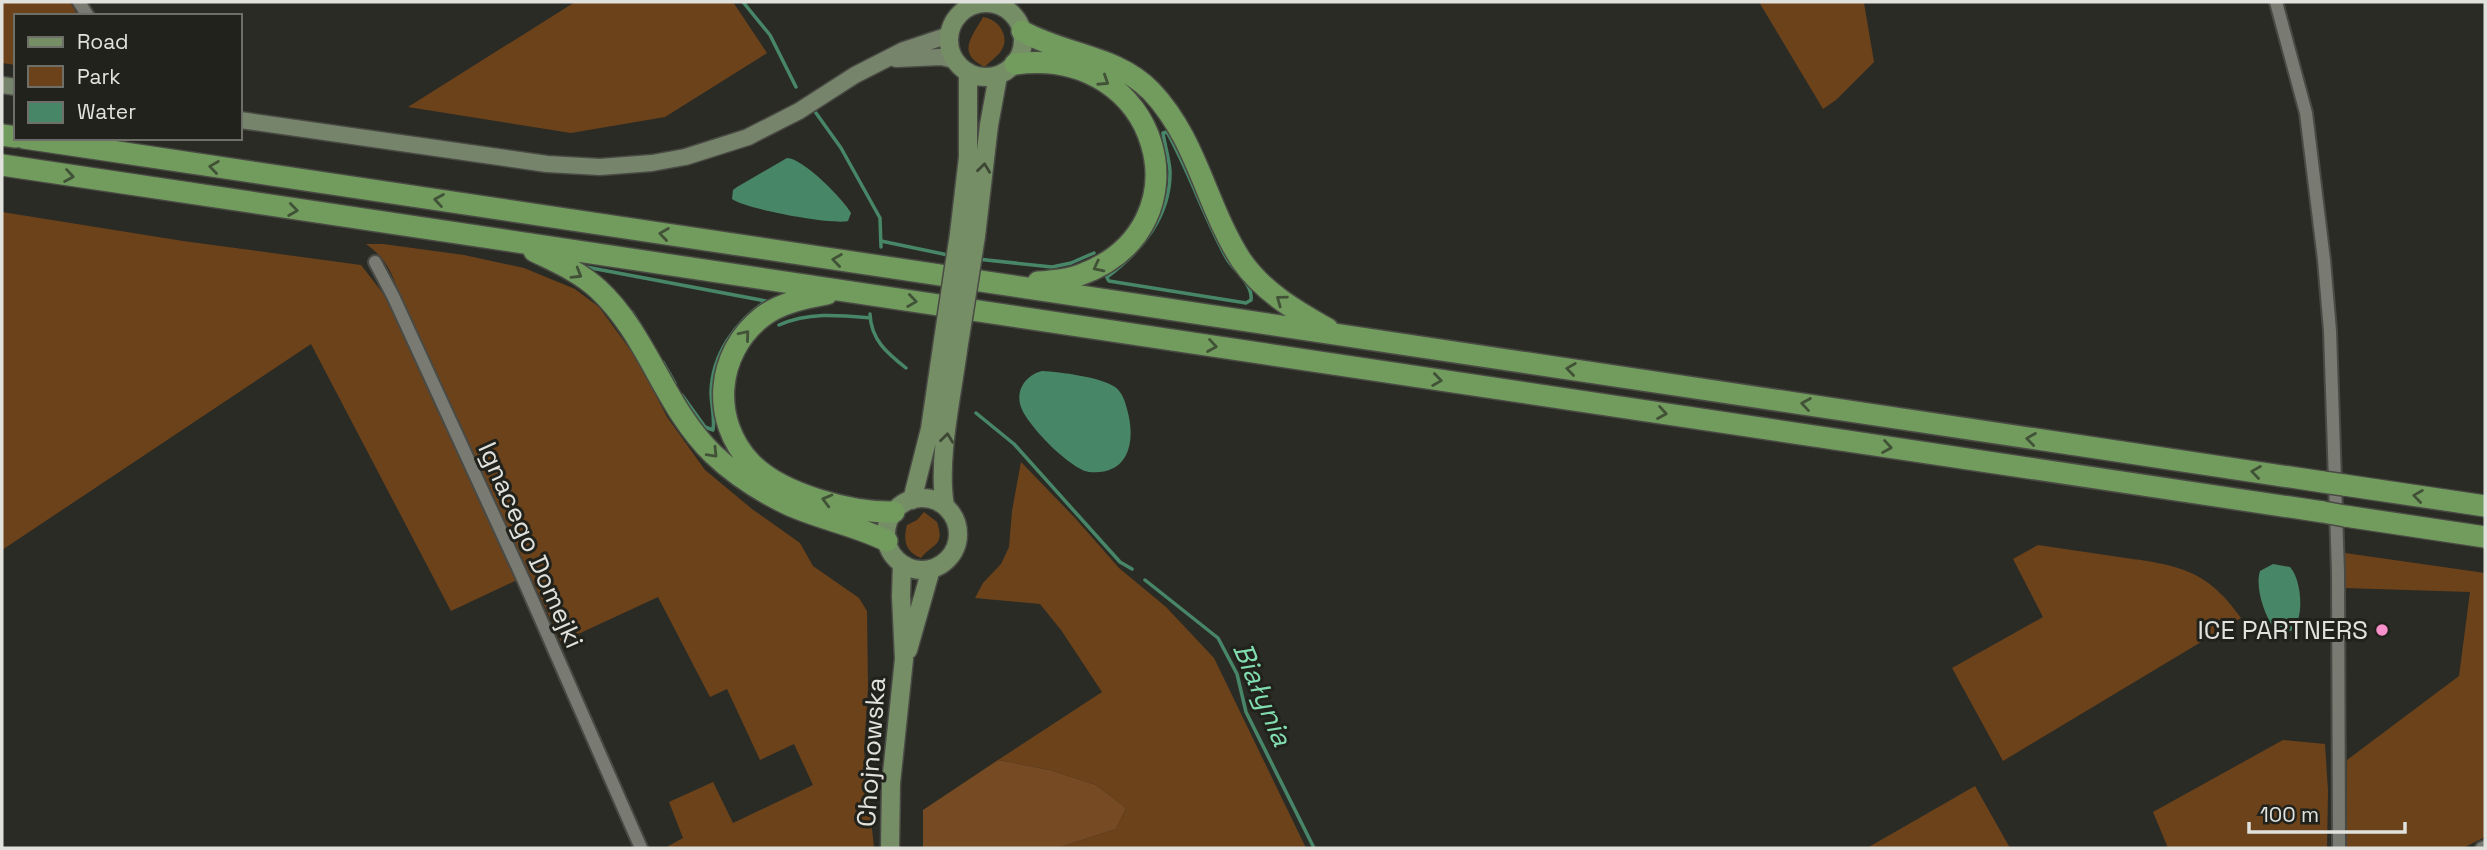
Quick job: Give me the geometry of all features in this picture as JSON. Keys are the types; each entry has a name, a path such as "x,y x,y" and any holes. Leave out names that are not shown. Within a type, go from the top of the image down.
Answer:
{"highway":[{"path":"1022,31 1041,41 1108,62 1134,76 1151,92 1175,121 1190,148 1224,229 1242,261 1271,293 1339,335"},
{"path":"1002,284 1054,281 1078,276 1111,260 1141,228 1153,200 1156,176 1153,145 1146,127 1123,94 1104,79 1070,66 1049,62 1007,70"},
{"path":"37,140 2485,506"},
{"path":"2,165 2485,537"},
{"path":"517,242 581,275 616,307 694,433 710,452 735,474 788,505 887,541"},
{"path":"844,291 787,304 762,317 749,330 737,344 729,362 724,381 725,419 731,435 750,462 777,483 859,508 903,506"}],"main road":[{"path":"950,349 943,491 945,506 956,522 957,543 947,561 931,569 919,570 902,564 893,555 887,541 887,526 903,506 930,429 950,349 967,235 991,115 1007,70 1022,50 1022,31 1013,15 996,3 968,5 956,17 949,35 949,47 954,60 968,73 981,78 1007,70"},
{"path":"242,120 547,164 627,166 685,157 748,137 799,111 855,75 904,50 949,35"},
{"path":"887,60 924,57 954,60"},
{"path":"967,235 968,73"},
{"path":"903,506 929,499 945,506"},
{"name":"Chojnowska","path":"890,848 891,783 904,659 902,564"},
{"name":"Chojnowska","path":"904,659 931,569"}],"street":[{"path":"2276,2 2305,113 2324,260 2333,380 2338,572 2339,848"},
{"name":"Ignacego Domejki","path":"375,261 518,569 641,848"}],"green space":[{"path":"2,2 70,2 77,14 14,14 14,65 2,63"},
{"path":"575,2 733,2 767,53 665,117 571,133 408,107"},
{"path":"1759,2 1867,2 1864,3 1874,62 1836,100 1823,109"},
{"path":"983,17 998,25 1005,40 1001,51 985,67 976,62 969,50 971,37"},
{"path":"2,212 183,241 361,265 385,296 517,580 451,611 311,344 2,550"},
{"path":"366,244 464,255 524,268 575,289 599,307 637,359 667,417 705,470 752,509 800,543 813,566 859,598 867,611 868,688 864,750 874,848 665,848 683,838 669,802 713,782 733,823 813,785 794,744 760,760 727,689 710,697 658,597 561,642 392,275 382,258"},
{"path":"1021,462 1119,568 1166,607 1214,658 1306,848 1057,848 1116,829 1126,808 1096,785 1050,770 998,760 1102,692 1061,630 1040,604 975,598 983,583 1001,564 1009,547"},
{"path":"924,512 937,522 940,536 937,543 921,558 908,549 905,536 907,525 917,520"},
{"path":"2038,545 2157,563 2188,572 2215,588 2241,618 2003,761 1952,668 2043,617 2013,559"},
{"path":"2345,553 2485,573 2485,837 2463,848 2347,848 2347,760 2459,676 2470,592 2345,588"},
{"path":"2283,740 2325,744 2327,848 2168,848 2153,812"},
{"path":"1975,786 2010,848 1867,848"}],"shaded area":[{"path":"998,760 1050,770 1096,785 1126,808 1116,829 1057,848 923,848 923,810"}],"water":[{"path":"787,158 803,165 840,198 851,213 848,221 825,221 789,215 732,199 733,190 737,187"},
{"path":"1042,371 1090,378 1109,383 1120,391 1131,432 1127,454 1114,468 1103,472 1081,469 1061,455 1031,424 1021,407 1021,389 1031,376"},
{"path":"2273,564 2290,567 2297,581 2300,609 2291,631 2282,632 2273,627 2261,600 2260,571"}],"waterway":[{"name":"Białynia","path":"743,2 770,35 796,87"},
{"name":"Białynia","path":"816,113 841,148 880,218 881,247"},
{"path":"1106,275 1109,281 1246,303 1251,300 1249,289 1227,259 1167,132 1163,133 1170,171 1169,187 1159,218 1142,244 1120,267 1107,277"},
{"path":"881,241 948,255"},
{"path":"977,259 1052,267 1071,263 1094,253"},
{"path":"589,269 586,267 766,301"},
{"path":"682,395 705,427 713,430 712,378 721,352 745,318 766,301"},
{"path":"632,312 641,326"},
{"name":"Białynia","path":"870,314 877,339 906,368"},
{"path":"779,325 813,316 870,318"},
{"path":"663,362 675,383"},
{"name":"Białynia","path":"976,413 1014,444 1120,562 1132,569"},
{"name":"Białynia","path":"1145,580 1218,638 1237,674 1246,712 1314,848"}],"place":[{"name":"ICE PARTNERS","path":"2382,630"}]}
